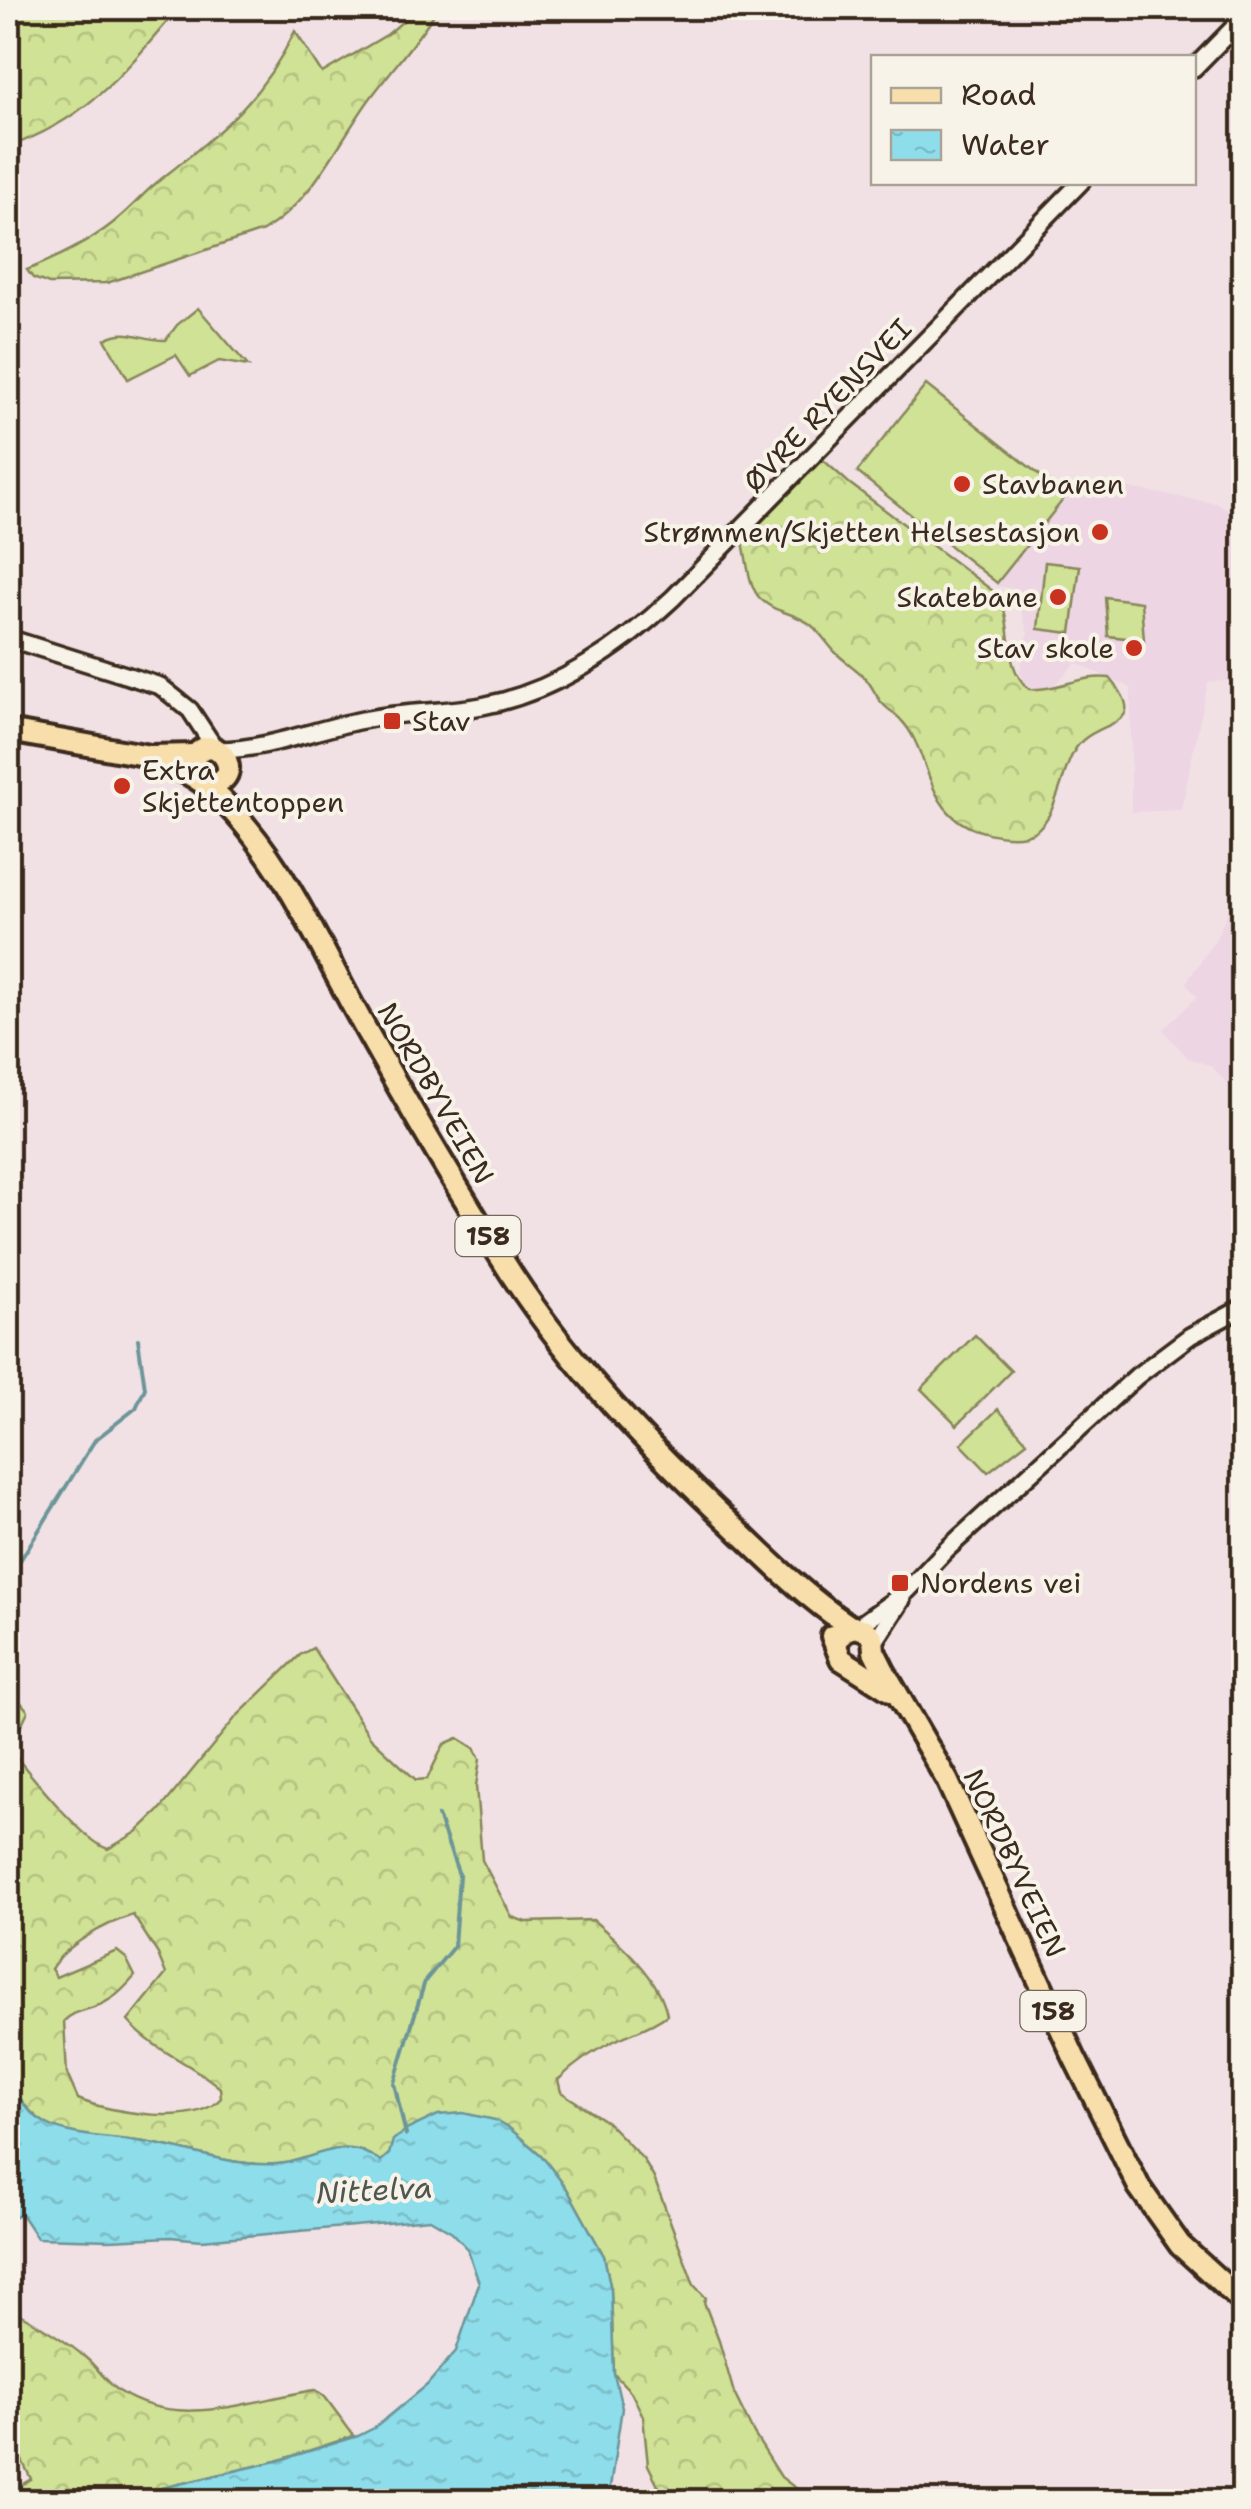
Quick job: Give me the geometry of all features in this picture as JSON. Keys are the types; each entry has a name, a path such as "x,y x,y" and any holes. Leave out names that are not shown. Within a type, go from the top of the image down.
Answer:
{"main road":[{"path":"8,730 210,763"},
{"name":"NORDBYVEIEN","path":"210,763 302,913 450,1174 541,1317 601,1392 658,1454 806,1595 870,1634 897,1695 942,1770 1139,2187 1180,2245 1244,2302"},
{"name":"NORDBYVEIEN","path":"806,1595 841,1659 897,1695"},
{"path":"836,1644 842,1632 854,1627"},
{"path":"855,1666 865,1663 874,1647"}],"street":[{"path":"1196,66 1244,17"},
{"name":"ØVRE RYENSVEI","path":"210,763 370,718 470,708 508,700 565,676 613,648 680,591 1078,185"},
{"path":"8,638 152,683 179,699 196,718 210,763"},
{"path":"854,1627 908,1590 1098,1411 1179,1344 1244,1307"},
{"path":"874,1647 908,1590"}],"shaded area":[{"name":"Stav skole","path":"1117,486 1219,504 1240,517 1244,526 1243,680 1208,682 1181,810 1131,812 1131,688 1076,663 1052,687 1029,694 1020,671 1028,634 1015,589 995,586 1067,497"},
{"path":"1243,893 1243,1101 1211,1066 1188,1058 1163,1030 1197,997 1186,983 1215,940 1234,899"}],"green space":[{"path":"8,8 179,8 123,72 84,107 36,136 8,147"},
{"path":"410,8 438,8 309,189 296,205 263,231 107,283 49,284 33,278 27,270 100,233 217,133 267,78 295,31 322,73 388,34 410,15"},
{"path":"198,308 248,366 219,361 190,376 176,355 128,379 105,339 129,334 166,340"},
{"name":"Stavbanen","path":"926,385 1066,496 997,583 857,472"},
{"path":"812,450 849,483 997,594 1006,618 1014,668 1029,689 1100,677 1110,678 1121,693 1125,713 1075,749 1053,807 1038,829 1026,835 998,835 969,827 954,817 937,794 908,729 867,681 811,625 770,606 754,590 742,538"},
{"name":"Skatebane","path":"1045,562 1080,566 1071,633 1038,629"},
{"path":"1105,597 1141,602 1144,640 1108,636"},
{"path":"975,1335 1011,1371 957,1425 921,1389"},
{"path":"998,1409 1027,1442 988,1472 961,1444"},
{"path":"313,1648 370,1737 416,1780 427,1779 444,1744 458,1738 474,1748 480,1759 476,1786 482,1860 512,1917 526,1922 593,1920 638,1962 657,1988 667,2015 577,2063 558,2080 561,2092 607,2122 643,2159 654,2178 694,2285 706,2298 704,2302 734,2393 754,2434 781,2477 812,2501 666,2501 648,2465 643,2416 631,2392 614,2374 611,2290 604,2256 567,2189 541,2155 508,2127 463,2113 381,2161 361,2151 340,2149 278,2164 261,2164 67,2132 45,2123 21,2099 8,2068 8,1687 28,1711 13,1753 72,1821 108,1849 137,1832 159,1811 236,1717 300,1655","holes":["133,1915 166,1974 128,2021 220,2088 221,2098 209,2107 173,2115 110,2109 78,2099 67,2074 64,2021 112,1998 135,1976 126,1958 117,1951 56,1977 51,1969 88,1936"]},
{"path":"8,2308 68,2344 119,2391 142,2403 191,2411 316,2390 354,2436 277,2461 107,2501 8,2501 8,2493 31,2479 8,2431"}],"water":[{"name":"Nittelva","path":"8,2068 25,2106 56,2128 245,2163 278,2164 340,2149 361,2151 381,2161 389,2154 393,2140 438,2115 463,2113 508,2127 541,2155 567,2189 604,2256 611,2290 614,2374 622,2408 608,2501 107,2501 277,2461 376,2427 427,2385 456,2351 479,2283 467,2248 452,2232 430,2219 202,2240 37,2238 21,2214 8,2221"}],"waterway":[{"path":"8,1580 95,1440 136,1408 145,1388 138,1339"},
{"path":"406,2135 394,2083 425,1981 454,1946 459,1875 438,1816"}],"place":[{"name":"Stavbanen","path":"962,484"},
{"name":"Strømmen/Skjetten Helsestasjon","path":"1100,532"},
{"name":"Skatebane","path":"1058,597"},
{"name":"Stav skole","path":"1134,648"},
{"name":"Stav","path":"392,721"},
{"name":"Extra Skjettentoppen","path":"122,786"},
{"name":"Nordens vei","path":"900,1583"}]}
